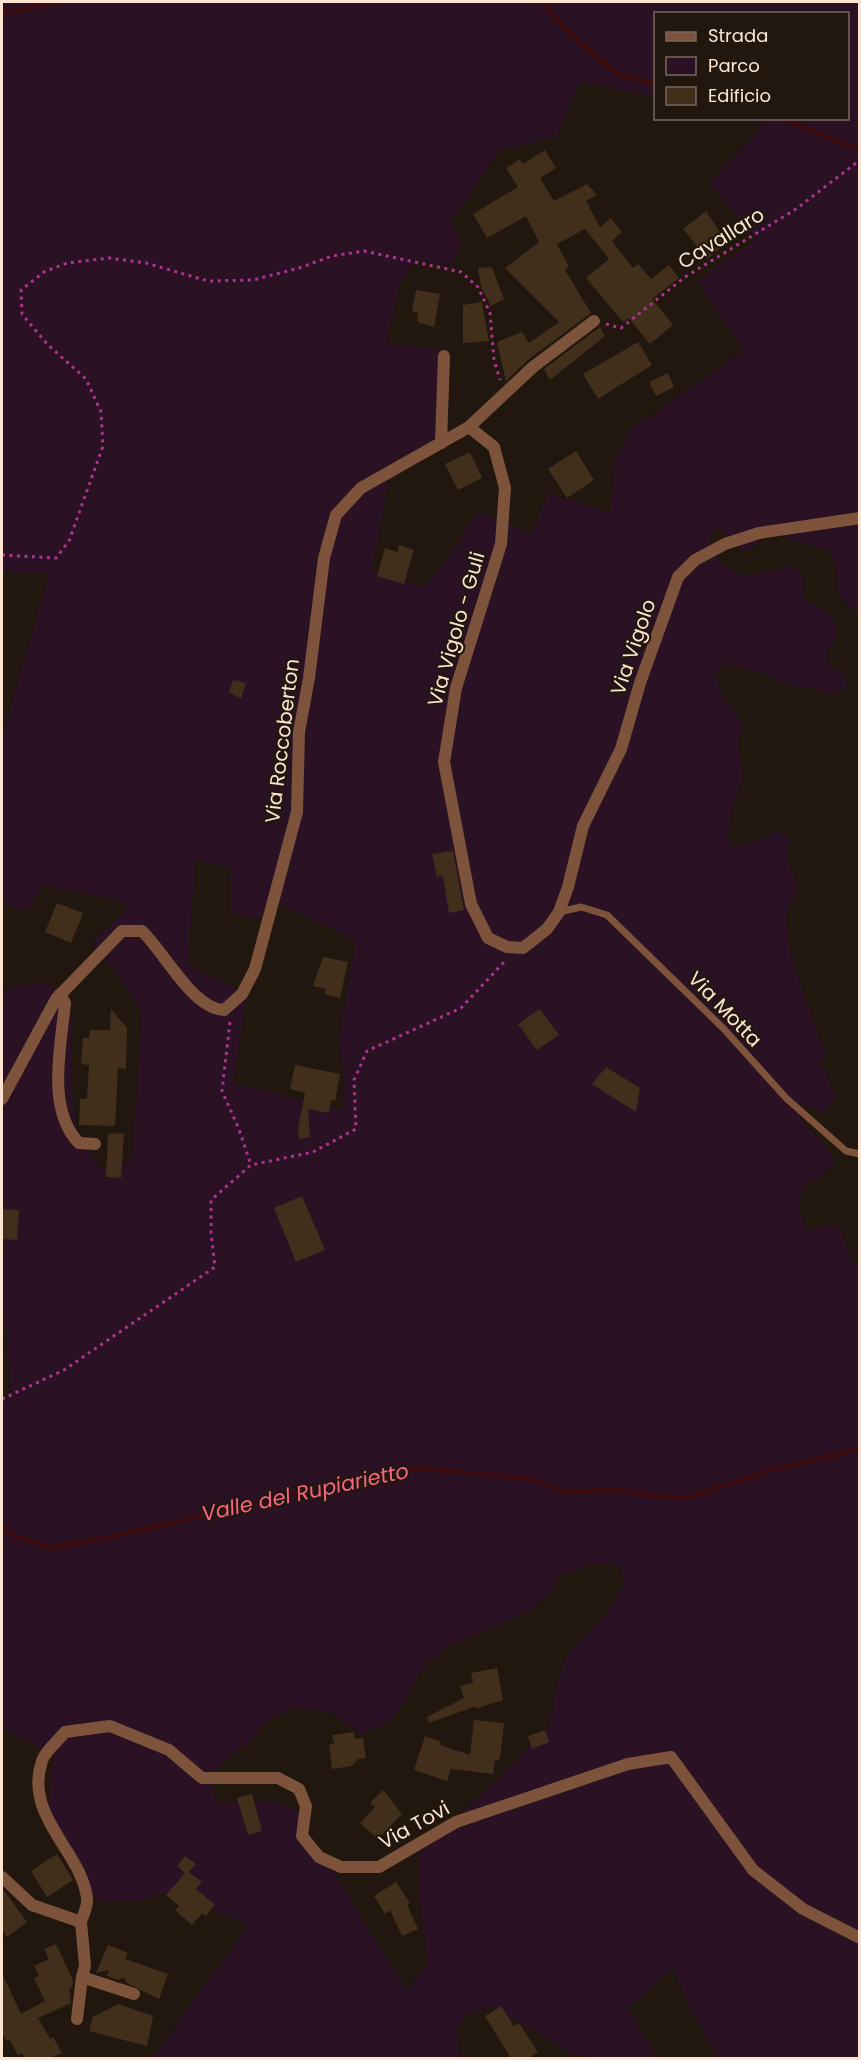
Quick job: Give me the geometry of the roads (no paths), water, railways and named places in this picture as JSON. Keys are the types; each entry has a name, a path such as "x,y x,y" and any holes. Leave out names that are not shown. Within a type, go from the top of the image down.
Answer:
{"street":[{"name":"Via Roccoberton","path":"60,994 122,931 142,932 155,944 198,999 214,1009 224,1010 242,994 255,969 297,812 299,732 309,678 324,558 336,515 361,488 469,427 534,367 594,321"},
{"path":"441,443 444,356"},
{"name":"Via Vigolo - Guli","path":"469,427 494,447 497,457 505,488 501,544 456,688 444,762 471,904 488,938 507,946 523,948 547,929 559,912"},
{"name":"Via Vigolo","path":"559,912 568,887 583,826 621,749 640,683 678,577 695,560 725,544 759,533 860,518"},
{"path":"2,1099 60,994"},
{"path":"60,994 65,1003 59,1076 62,1113 68,1131 79,1143 95,1144"},
{"name":"Via Tovi","path":"81,1922 88,1901 81,1878 55,1834 43,1806 38,1779 42,1759 65,1732 110,1726 169,1750 202,1778 278,1778 299,1789 306,1806 302,1836 319,1857 340,1867 379,1867 456,1822 628,1764 671,1757 753,1870 803,1909 860,1938"},
{"path":"2,1876 32,1905 81,1922 85,1966 77,2019"},
{"path":"82,1977 134,1994"}],"lane":[{"name":"Via Motta","path":"559,912 581,907 607,915 723,1028 786,1098 846,1150 860,1154"}],"waterway":[{"path":"2,13 62,2"},
{"path":"541,2 582,44 617,74 654,83"},
{"path":"785,120 860,150"},
{"name":"Valle del Rupiarietto","path":"2,1526 15,1536 51,1548 119,1535 372,1475 419,1468 530,1479 565,1492 616,1490 662,1497 689,1497 771,1470 860,1449"}]}
